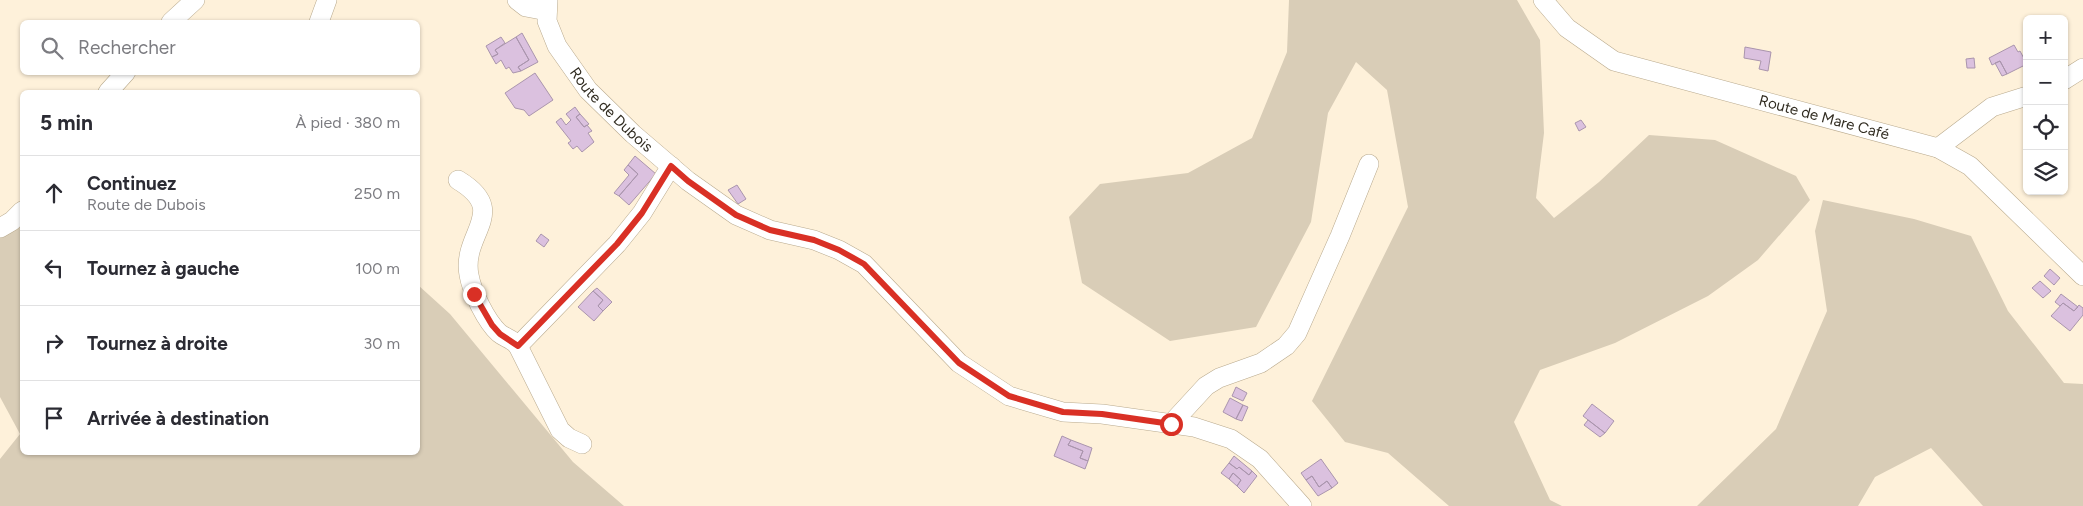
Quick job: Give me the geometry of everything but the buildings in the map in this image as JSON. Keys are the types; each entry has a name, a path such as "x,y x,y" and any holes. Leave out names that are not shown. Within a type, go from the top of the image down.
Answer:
{"street":[{"path":"174,20 195,0"},
{"path":"320,20 327,0"},
{"path":"516,0 526,7 547,6"},
{"name":"Route de Mare Café","path":"1543,0 1567,28 1614,62 1938,148 1970,166 2083,276"},
{"name":"Route de Dubois","path":"547,6 547,22 557,46 588,90 633,134 688,181 736,215 770,230 822,244 864,264 959,363 1009,396 1063,412 1102,414 1194,427 1231,440 1260,459 1302,506"},
{"path":"2068,77 2083,68"},
{"path":"110,90 123,75"},
{"path":"1938,148 1992,107 2023,97"},
{"path":"1171,424 1206,386 1219,378 1261,363 1286,346 1297,333 1369,164"},
{"path":"518,346 617,244 642,213 671,166"},
{"path":"458,180 473,189 484,209 468,262 468,274 474,294 492,325 500,334 518,346 560,430 569,438 582,444"},
{"path":"0,228 12,221 20,213"}],"shaded area":[{"path":"1289,0 1517,0 1540,40 1544,133 1536,198 1554,218 1599,182 1649,135 1715,140 1796,176 1810,200 1758,260 1708,296 1615,343 1540,370 1514,422 1550,500 1562,506 1449,506 1388,453 1345,442 1312,401 1408,207 1387,90 1356,62 1328,113 1311,222 1256,327 1170,341 1082,283 1069,217 1100,184 1188,173 1252,138 1287,52"},
{"path":"1823,200 1914,219 1971,236 2008,311 2064,383 2083,384 2083,506 1983,506 1931,448 1875,477 1858,506 1697,506 1776,429 1827,311 1815,231"},
{"path":"20,227 20,434 0,397 0,236"},
{"path":"420,287 450,314 573,462 624,506 0,506 0,459 20,434 20,455 420,455"}],"route":[{"path":"474,294 492,325 500,334 518,346 617,244 642,213 671,166 688,181 736,215 770,230 814,240 839,250 864,264 959,363 1009,396 1063,412 1102,414 1171,424"}]}
